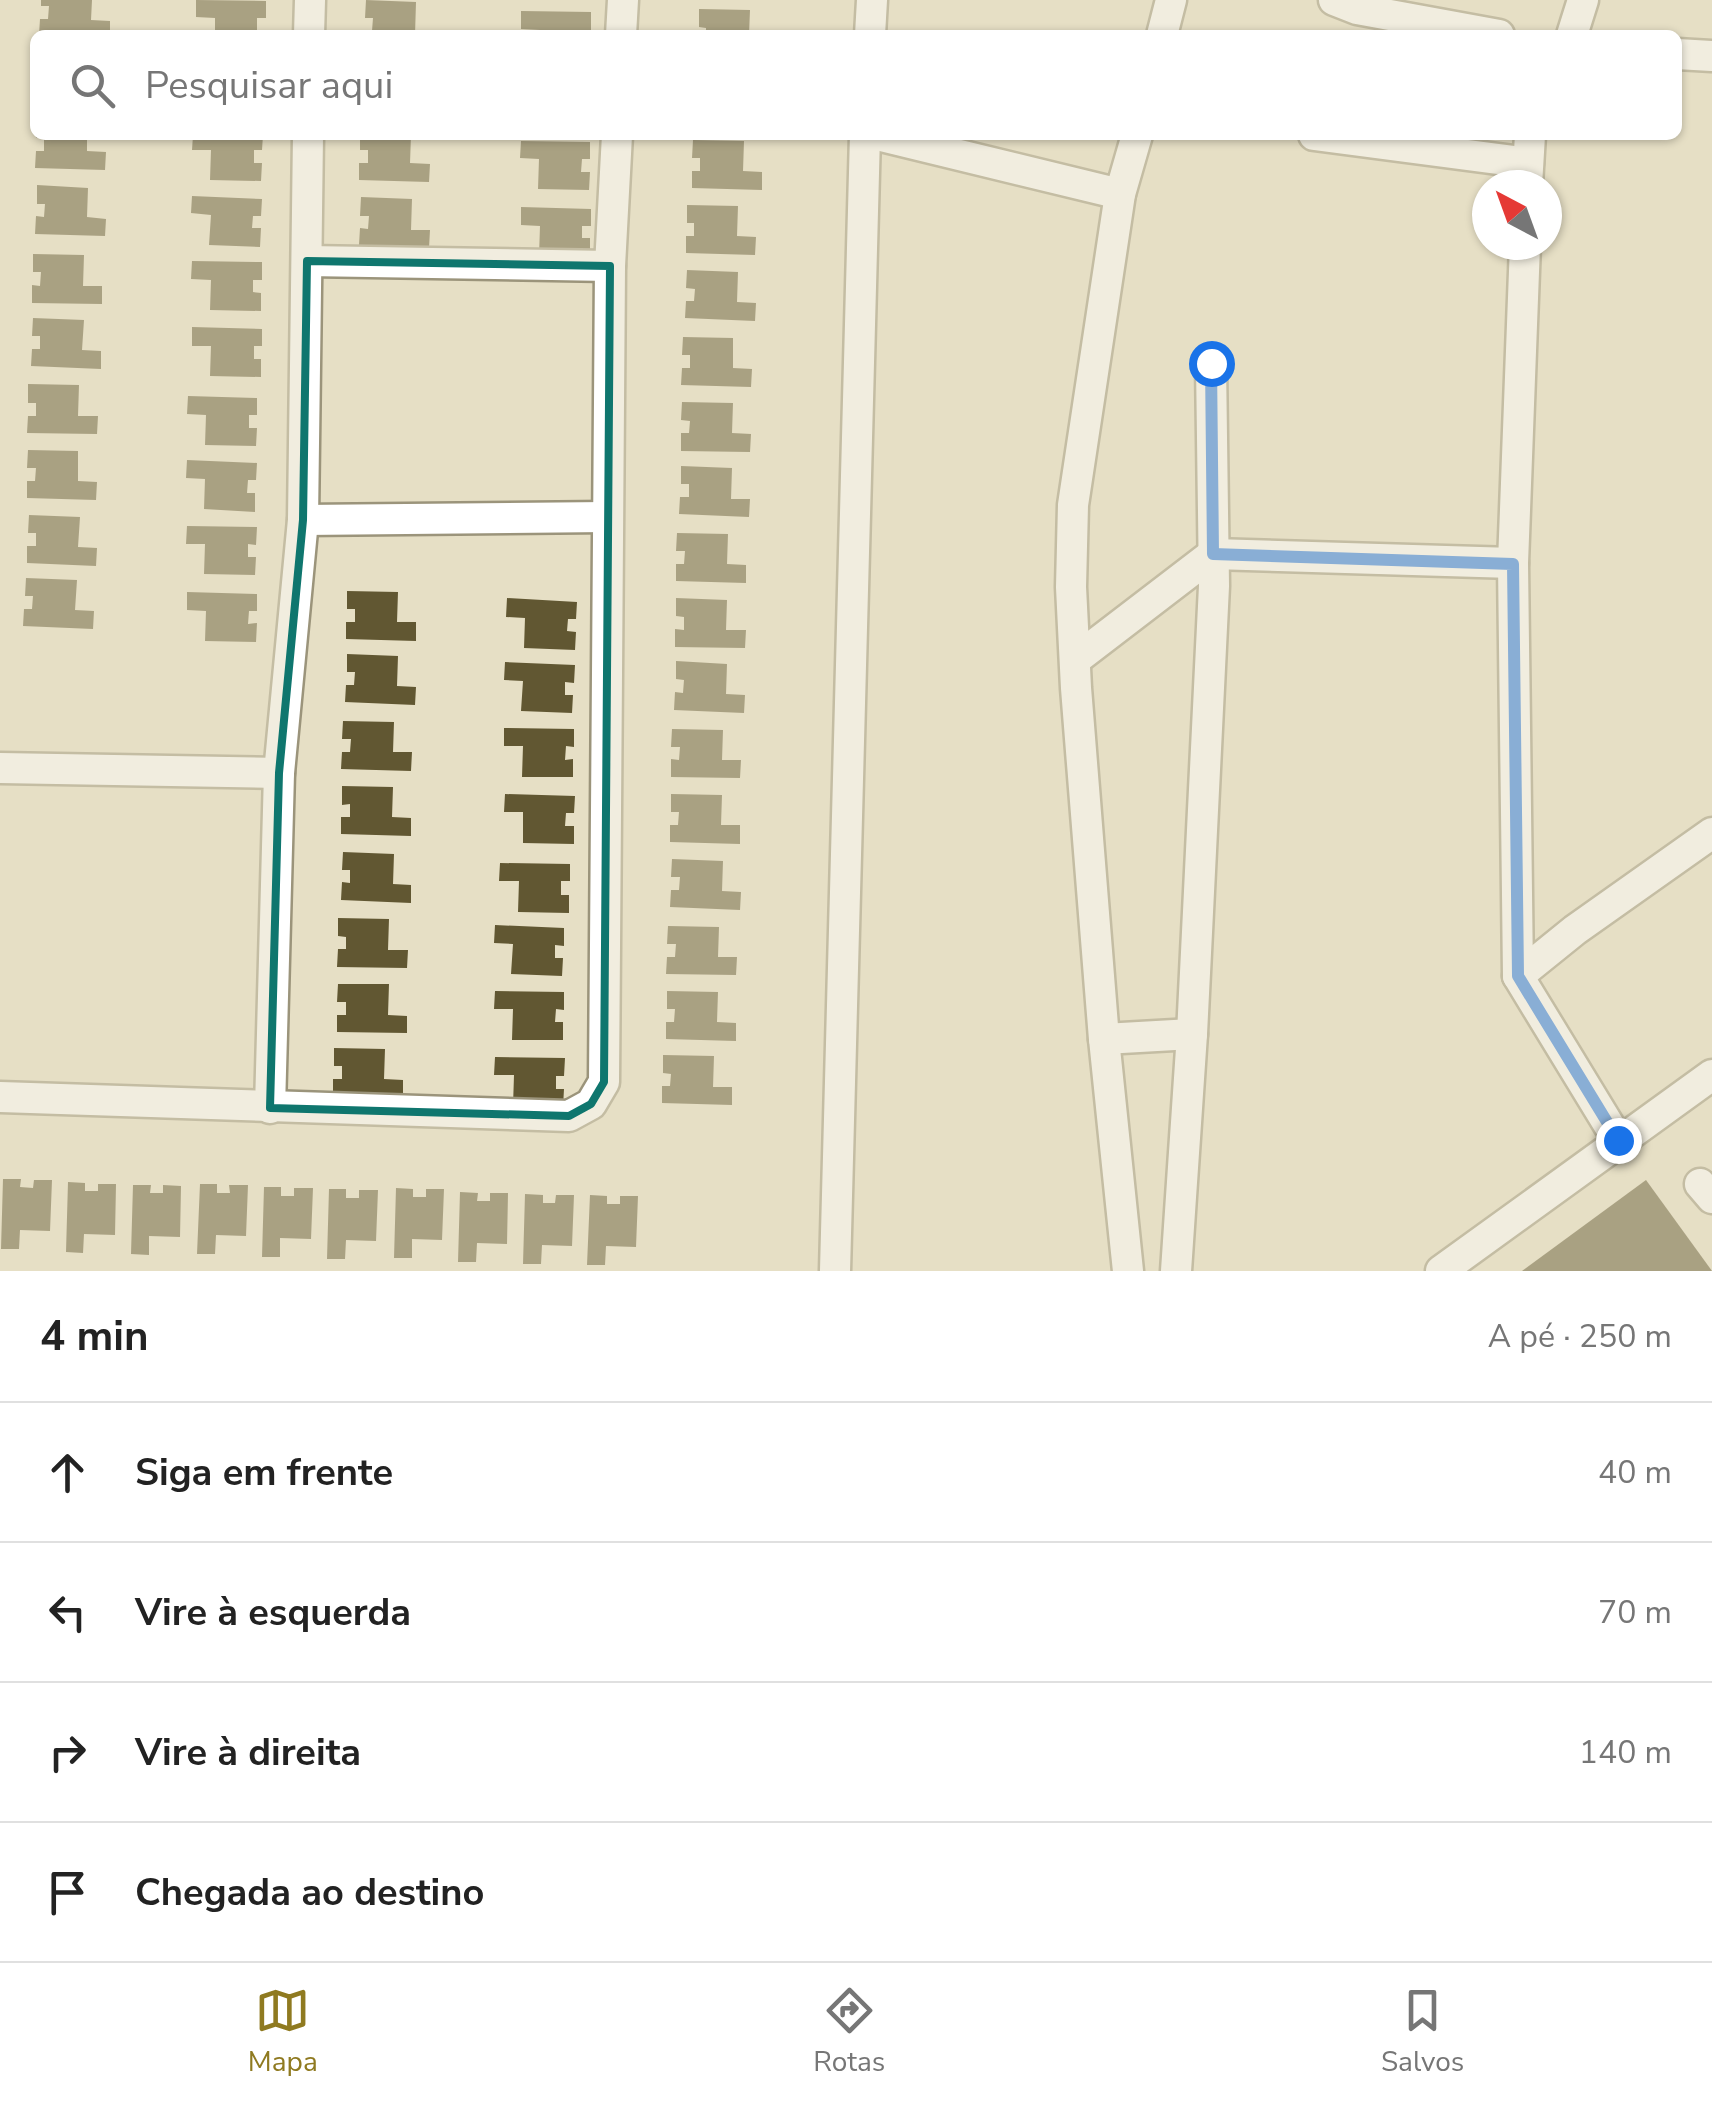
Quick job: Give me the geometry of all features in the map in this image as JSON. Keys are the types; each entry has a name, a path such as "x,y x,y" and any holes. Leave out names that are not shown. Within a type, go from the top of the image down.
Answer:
{"street":[{"path":"310,0 310,30"},
{"path":"622,30 623,0"},
{"path":"870,30 872,0"},
{"path":"1163,30 1171,0"},
{"path":"1573,30 1582,0"},
{"path":"1350,3 1476,30"},
{"path":"1682,54 1712,56"},
{"path":"270,1108 278,773 302,520 308,140"},
{"path":"0,1097 569,1116 591,1104 604,1082 610,266 617,140"},
{"path":"835,1271 865,140"},
{"path":"898,140 1120,194"},
{"path":"1128,1271 1104,1039 1071,587 1073,505 1120,194 1136,140"},
{"path":"1355,140 1528,161"},
{"path":"1524,260 1513,564 1518,976 1618,1140"},
{"path":"307,261 610,266"},
{"path":"1176,1271 1192,1034 1213,554 1211,363"},
{"path":"302,520 607,517"},
{"path":"1076,659 1213,554 1513,564"},
{"path":"0,768 278,773"},
{"path":"1518,976 1575,930 1712,834"},
{"path":"1104,1039 1192,1034"},
{"path":"1442,1271 1618,1140 1710,1081"}],"highlighted area":[{"path":"307,261 610,266 604,1082 591,1104 569,1116 270,1108 279,773 303,520"}],"building":[{"path":"41,0 92,0 91,20 110,21 110,30 39,30 40,19 48,19 49,6 41,6"},
{"path":"196,0 266,1 266,18 257,18 257,30 215,30 215,18 196,17"},
{"path":"366,0 416,2 415,30 372,30 373,18 365,18"},
{"path":"699,9 750,10 749,30 699,27"},
{"path":"521,11 591,12 591,30 521,29"},
{"path":"44,140 87,140 87,151 106,152 105,170 35,168 36,151 44,151"},
{"path":"193,140 263,140 262,150 254,150 254,163 262,163 261,181 210,180 211,150 192,150"},
{"path":"360,140 411,140 410,163 430,164 429,182 359,180 359,163 368,163 368,150 360,150"},
{"path":"693,140 744,141 743,171 762,172 762,190 692,188 692,171 700,171 700,158 692,158"},
{"path":"521,141 590,142 590,159 582,159 581,172 590,172 589,190 538,189 539,159 520,158"},
{"path":"37,185 88,188 87,217 106,219 105,236 35,234 36,216 44,217 45,204 37,204"},
{"path":"192,196 262,199 261,216 253,216 252,228 261,228 260,247 209,245 211,215 191,213"},
{"path":"361,197 412,199 411,230 430,230 429,248 359,245 360,228 368,229 369,216 360,216"},
{"path":"687,205 738,206 737,236 756,237 755,255 686,253 686,236 694,236 694,223 687,223"},
{"path":"521,207 591,209 591,226 582,226 582,238 590,238 590,257 539,256 540,226 521,225"},
{"path":"33,254 84,255 83,286 102,286 102,304 32,303 32,285 40,286 41,272 33,272"},
{"path":"192,261 262,262 262,280 253,280 253,292 261,293 261,311 210,310 211,280 191,279"},
{"path":"687,270 738,272 737,302 756,303 755,321 685,318 686,301 694,301 695,289 686,288"},
{"path":"33,318 84,320 82,350 101,351 101,369 31,366 32,349 40,349 40,336 32,336"},
{"path":"192,327 262,329 262,346 254,346 254,359 261,359 261,377 210,376 211,346 192,346"},
{"path":"683,337 733,338 733,368 752,369 751,387 681,385 682,368 690,368 690,355 682,355"},
{"path":"28,384 79,385 78,416 98,416 97,434 27,433 28,416 36,416 36,403 28,403"},
{"path":"188,396 257,398 257,415 249,415 249,428 257,428 256,446 205,445 206,415 187,414"},
{"path":"682,402 733,403 732,433 751,434 750,452 681,451 681,433 689,433 690,421 681,420"},
{"path":"28,450 78,451 78,481 97,482 96,500 27,498 27,481 35,481 36,468 27,468"},
{"path":"187,460 257,463 256,480 248,480 247,493 255,493 255,512 204,509 205,479 186,478"},
{"path":"681,466 732,468 731,499 750,499 749,517 679,514 680,497 689,497 689,484 681,484"},
{"path":"29,515 80,517 78,547 97,548 96,566 27,563 27,546 36,546 36,533 28,533"},
{"path":"187,526 257,527 256,545 248,544 248,557 256,557 255,575 204,574 205,544 186,544"},
{"path":"677,533 728,534 727,564 746,565 746,583 676,581 676,564 684,564 685,551 676,551"},
{"path":"26,578 77,580 75,610 94,611 93,629 23,626 24,609 32,609 33,596 25,596"},
{"path":"347,591 398,592 397,622 416,622 416,641 346,639 346,622 355,622 355,609 347,609"},
{"path":"187,592 257,594 257,611 249,611 248,624 257,623 256,642 205,641 206,611 187,610"},
{"path":"507,598 577,602 576,619 568,619 567,631 576,632 575,650 524,648 525,618 506,617"},
{"path":"676,598 727,600 726,630 746,630 745,648 675,647 675,629 684,630 684,617 676,616"},
{"path":"347,654 398,656 397,686 416,687 415,705 345,702 346,685 354,685 355,672 347,672"},
{"path":"676,661 727,664 726,694 745,695 744,713 674,710 675,692 683,693 684,680 676,679"},
{"path":"505,662 575,665 574,683 565,682 565,695 573,695 572,713 521,711 523,681 504,680"},
{"path":"343,721 394,722 393,752 412,752 411,771 341,769 342,752 350,752 351,739 342,739"},
{"path":"504,728 574,729 574,747 566,746 565,760 573,759 573,777 522,777 523,746 504,746"},
{"path":"672,729 723,730 722,760 741,760 740,778 671,777 671,759 679,760 680,747 671,747"},
{"path":"342,786 393,787 392,817 411,818 411,836 341,834 341,817 350,817 350,804 342,805"},
{"path":"505,794 575,796 574,813 566,813 565,826 574,826 574,844 523,843 523,812 504,812"},
{"path":"671,794 722,795 721,825 740,825 740,844 670,842 670,825 678,825 679,812 671,812"},
{"path":"343,852 394,854 393,884 411,885 411,903 341,900 342,882 350,883 350,870 342,870"},
{"path":"672,859 723,861 722,891 741,892 740,910 670,907 671,890 679,890 680,877 671,877"},
{"path":"500,863 570,864 570,881 561,881 561,895 569,895 569,913 518,912 519,881 499,881"},
{"path":"338,918 389,919 388,950 408,950 407,968 337,967 338,949 346,949 346,937 338,936"},
{"path":"495,925 564,928 564,946 555,945 555,958 563,958 562,976 511,974 513,944 494,943"},
{"path":"668,926 719,927 718,957 737,957 736,975 666,974 667,957 675,957 676,944 667,944"},
{"path":"338,984 389,984 388,1015 407,1016 407,1033 337,1032 337,1015 346,1015 346,1002 337,1002"},
{"path":"495,991 564,992 564,1010 556,1009 555,1022 563,1022 563,1040 512,1040 513,1009 494,1009"},
{"path":"667,991 718,992 717,1022 736,1023 736,1041 666,1039 666,1022 674,1022 675,1009 667,1009"},
{"path":"334,1048 385,1049 384,1079 403,1080 403,1098 333,1096 333,1079 342,1079 342,1066 334,1066"},
{"path":"663,1055 714,1056 713,1087 732,1087 732,1105 662,1103 662,1086 670,1086 671,1074 663,1073"},
{"path":"495,1057 565,1058 564,1076 556,1076 556,1089 564,1089 563,1107 513,1106 514,1075 494,1075"},
{"path":"3,1179 21,1179 20,1187 33,1188 34,1180 52,1180 50,1231 20,1230 19,1249 1,1249"},
{"path":"1646,1180 1712,1271 1522,1271"},
{"path":"68,1182 85,1183 85,1191 98,1191 98,1184 116,1184 115,1235 84,1234 83,1253 66,1252"},
{"path":"200,1184 217,1184 217,1193 230,1193 229,1185 248,1185 246,1236 216,1235 215,1254 197,1254"},
{"path":"133,1185 151,1185 150,1193 163,1193 163,1185 181,1186 180,1237 149,1236 149,1255 131,1254"},
{"path":"264,1187 281,1187 281,1196 294,1196 294,1188 313,1188 311,1239 280,1238 280,1257 262,1257"},
{"path":"396,1188 413,1189 413,1197 426,1197 426,1189 444,1189 442,1240 412,1239 412,1258 394,1258"},
{"path":"329,1189 346,1189 346,1198 359,1198 359,1190 378,1190 376,1241 346,1240 345,1259 327,1259"},
{"path":"460,1192 478,1193 477,1201 490,1201 490,1193 508,1193 507,1244 477,1243 476,1262 458,1262"},
{"path":"525,1194 543,1195 543,1203 555,1203 556,1195 574,1195 572,1246 542,1245 541,1264 523,1264"},
{"path":"590,1195 607,1196 607,1204 620,1204 620,1196 638,1196 636,1247 606,1246 605,1265 587,1265"}],"route":[{"path":"1211,363 1213,554 1513,564 1518,976 1618,1140"}]}
